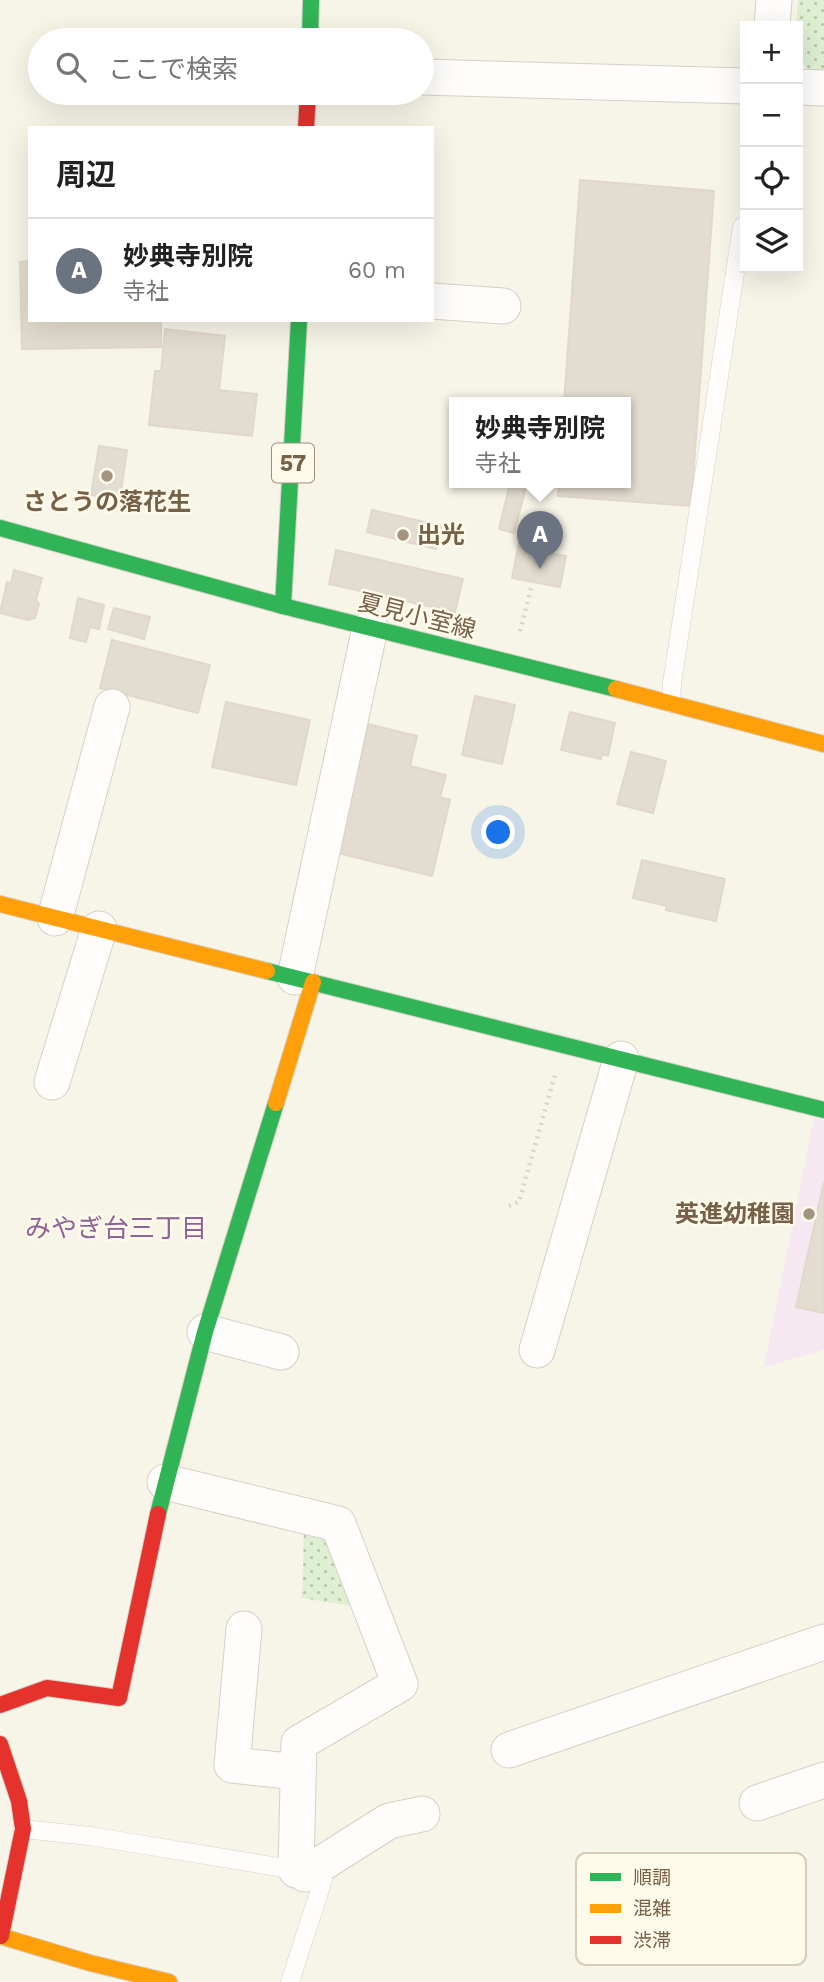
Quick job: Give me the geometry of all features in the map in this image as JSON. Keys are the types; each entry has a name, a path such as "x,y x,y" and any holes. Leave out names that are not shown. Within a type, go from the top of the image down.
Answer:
{"street":[{"path":"310,28 311,0"},
{"path":"772,21 774,0"},
{"path":"434,77 740,86"},
{"path":"803,87 824,88"},
{"path":"306,126 307,105"},
{"path":"434,301 503,306"},
{"name":"57","path":"283,606 299,322"},
{"name":"夏見小室線","path":"0,528 283,606 824,744"},
{"path":"0,1706 47,1688 119,1698 166,1482 205,1332 304,980 370,628"},
{"path":"55,918 112,707"},
{"path":"0,904 824,1110"},
{"path":"52,1082 99,929"},
{"path":"537,1350 621,1059"},
{"path":"205,1332 281,1352"},
{"path":"166,1482 338,1524 400,1684 299,1743 301,1872 389,1821 422,1814"},
{"path":"244,1629 232,1765 298,1772"},
{"path":"509,1750 824,1642"},
{"path":"0,1744 19,1801 23,1829 1,1936 90,1964 169,1982"},
{"path":"757,1803 824,1780"}],"lane":[{"path":"671,703 740,240"},
{"path":"0,1791 19,1801"},
{"path":"23,1829 89,1836 301,1872 323,1880 290,1982"}],"path":[{"path":"518,642 531,588"},
{"path":"509,1206 519,1202 563,1045"}],"shaded area":[{"name":"英進幼稚園","path":"814,1118 824,1120 824,1350 764,1367"}],"green space":[{"path":"798,0 824,0 824,73 811,72 803,65 803,21 796,21"},
{"path":"304,1530 319,1534 331,1544 358,1607 302,1598"}],"building":[{"path":"580,180 714,191 691,506 558,496 559,488 631,488 631,397 564,397"},
{"path":"28,261 28,322 161,322 161,347 22,349 20,262"},
{"path":"165,329 225,336 219,390 257,394 252,436 149,425 155,371 161,371"},
{"path":"99,446 127,450 120,499 91,495"},
{"path":"509,488 526,488 514,533 499,529"},
{"path":"372,510 442,526 436,549 367,532"},
{"path":"521,532 541,536 538,551 566,556 560,587 512,578"},
{"path":"336,550 463,579 455,612 329,584"},
{"path":"14,570 42,578 36,600 39,604 35,618 28,620 0,613 7,582 11,583"},
{"path":"78,598 104,605 99,629 90,627 86,642 70,638"},
{"path":"114,608 150,617 144,639 108,629"},
{"path":"112,640 210,665 198,713 100,688"},
{"path":"475,696 515,705 502,764 462,755"},
{"path":"226,702 310,720 296,785 212,767"},
{"path":"570,712 615,723 608,756 602,754 601,759 561,750"},
{"path":"368,724 417,736 410,766 446,775 440,797 450,800 432,876 338,853"},
{"path":"631,752 666,761 653,813 617,804"},
{"path":"642,860 725,879 716,921 666,910 667,906 633,898"},
{"path":"824,1182 824,1313 796,1307"}],"traffic: fast":[{"path":"310,28 311,0"},
{"path":"283,606 299,322"},
{"path":"0,528 283,606 616,689"},
{"path":"267,971 824,1110"},
{"path":"158,1514 205,1332 276,1103"}],"traffic: slow":[{"path":"616,689 824,744"},
{"path":"0,904 267,971"},
{"path":"276,1103 313,982"},
{"path":"0,1936 90,1963 169,1982"}],"traffic: jam":[{"path":"306,126 307,105"},
{"path":"0,1705 47,1688 119,1698 158,1514"},
{"path":"0,1744 19,1801 23,1829 1,1936"}],"place":[{"name":"さとうの落花生","path":"107,476"},
{"name":"出光","path":"403,535"},
{"name":"妙典寺別院","path":"540,569"},
{"name":"英進幼稚園","path":"809,1214"}],"district":[{"name":"みやぎ台三丁目","path":"116,1228"}]}
